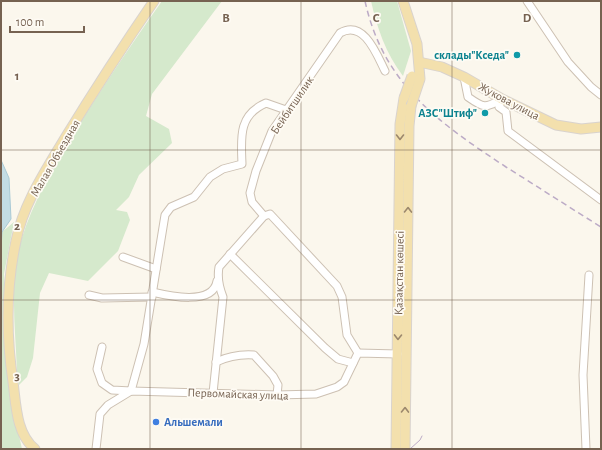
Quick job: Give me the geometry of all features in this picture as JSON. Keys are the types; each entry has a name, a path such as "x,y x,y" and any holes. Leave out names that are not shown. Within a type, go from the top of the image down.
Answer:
{"main road":[{"name":"Малая Объездная","path":"35,449 30,445 19,424 8,340 8,292 16,240 26,211 42,177 99,82 154,1"},
{"path":"403,1 417,44 419,62 416,77"},
{"name":"Жукова улица","path":"419,62 442,67 464,77 502,99 556,125 581,129 601,127"},
{"name":"Қазақстан көшесі","path":"402,356 400,124 404,98 416,77"},
{"name":"Қазақстан көшесі","path":"404,449 401,427 402,356 409,126 416,77"},
{"name":"Қазақстан көшесі","path":"396,449 401,427"}],"street":[{"path":"527,1 568,62 586,82 601,95"},
{"name":"Бейбитшилик","path":"264,216 252,202 250,193 256,171 272,131 332,47 340,33 347,29 355,30 363,35 375,51 385,71"},
{"path":"464,77 468,97 480,106 488,106 502,99"},
{"path":"502,99 498,107 506,112 508,131 601,200"},
{"path":"96,449 100,414 108,405 131,391 144,344 165,215 171,207 194,197 210,177 223,169 242,164 241,137 244,124 256,107 266,103 286,110"},
{"path":"89,295 102,298 161,294 190,297 204,296 211,292 216,286 219,267 264,216 270,214 337,286 342,297 347,334 358,353 402,356"},
{"path":"230,254 325,348 338,359 353,363"},
{"path":"123,257 156,270"},
{"path":"213,393 223,297 219,288 217,276"},
{"path":"586,449 583,375 589,276"},
{"name":"Первомайская улица","path":"102,347 97,369 102,383 112,390 278,395 316,394 337,387 344,382 358,353"},
{"path":"216,362 228,357 244,354 254,355 273,376 278,385 278,395"}],"green space":[{"path":"162,1 222,1 152,94 146,116 169,129 172,143 139,175 129,197 116,210 127,212 130,220 118,251 88,281 49,273 40,293 33,358 27,377 19,385 17,374 14,283 18,253 31,212 65,148 112,74"},
{"path":"371,1 397,1 411,51 403,76 387,50 376,21"},
{"path":"14,222 4,274 14,413 22,449 1,449 1,248 2,232"}],"water":[{"path":"1,160 9,178 11,219 2,232 1,248"}],"tram line":[{"path":"410,449 420,440 422,436"}],"railway":[{"path":"365,1 373,30 385,56 417,99 437,117 481,151 601,227"}],"place":[{"name":"склады\"Кседа\"","path":"517,55"},
{"name":"АЗС\"Штиф\"","path":"485,113"},
{"name":"Альшемали","path":"156,422"}]}
